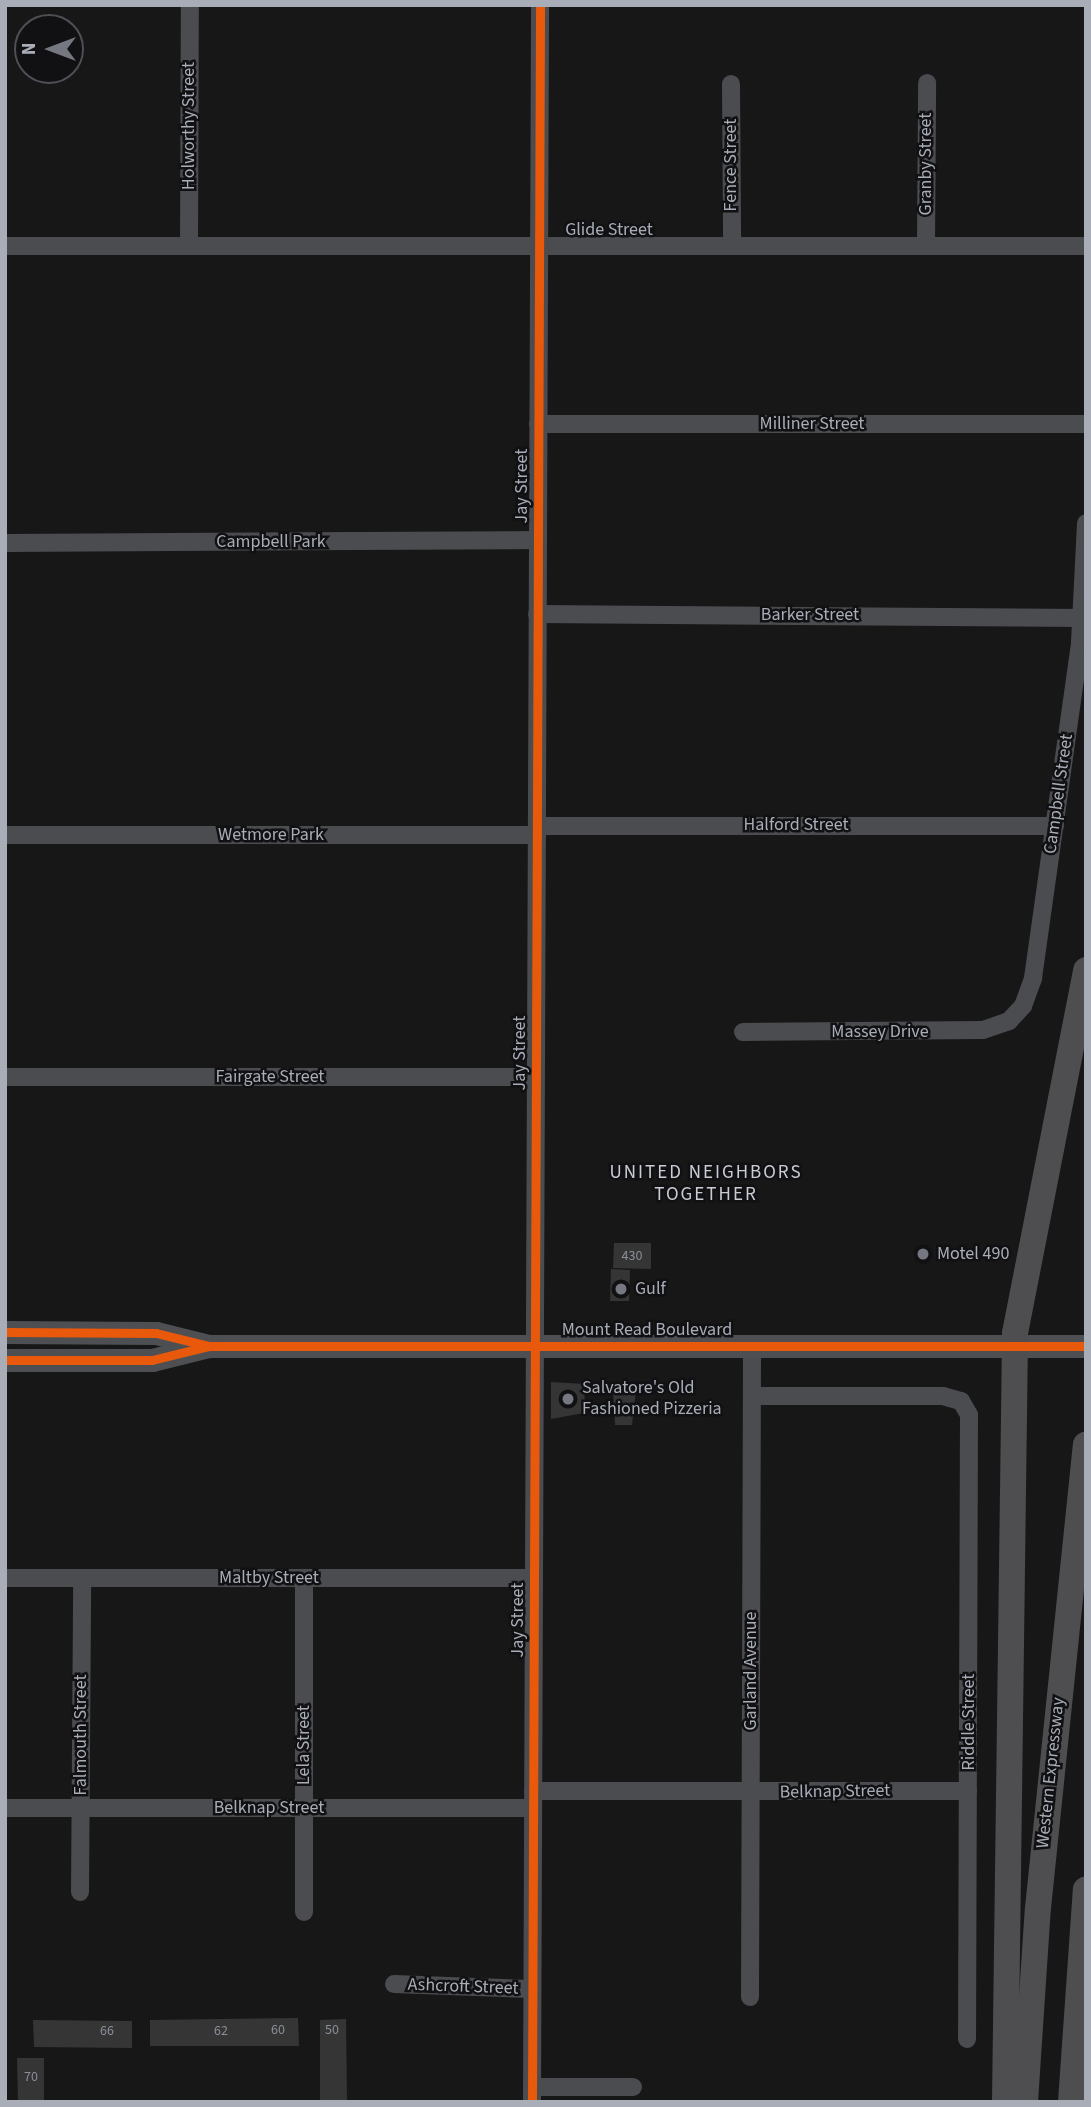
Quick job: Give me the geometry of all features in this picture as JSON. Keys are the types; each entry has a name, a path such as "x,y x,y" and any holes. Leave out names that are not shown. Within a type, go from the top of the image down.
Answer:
{"highway":[{"path":"1004,2102 1014,1346 1086,970"},
{"name":"Western Expressway","path":"1025,2102 1038,1898 1086,1444"},
{"path":"1071,2102 1086,1890"}],"main road":[{"name":"Mount Read Boulevard","path":"5,1332 149,1333 209,1346 1086,1346"},
{"name":"Mount Read Boulevard","path":"5,1360 152,1360 209,1346"}],"street":[{"name":"Holworthy Street","path":"189,246 190,5"},
{"name":"Jay Street","path":"532,2095 540,5"},
{"name":"Granby Street","path":"926,83 926,245"},
{"name":"Fence Street","path":"731,84 732,245"},
{"name":"Glide Street","path":"5,247 1086,246"},
{"name":"Milliner Street","path":"538,424 1086,424"},
{"name":"Campbell Street","path":"1014,1017 1032,986 1083,618 1086,523"},
{"name":"Campbell Park","path":"5,543 538,540"},
{"name":"Barker Street","path":"537,614 1083,618"},
{"name":"Halford Street","path":"537,831 1055,826"},
{"name":"Wetmore Park","path":"5,835 537,831"},
{"name":"Massey Drive","path":"743,1032 973,1031 1014,1017"},
{"name":"Fairgate Street","path":"5,1077 536,1077"},
{"name":"Garland Avenue","path":"750,1997 752,1346"},
{"name":"Riddle Street","path":"752,1396 943,1396 965,1405 971,1426 967,2039"},
{"name":"Maltby Street","path":"5,1578 534,1578"},
{"name":"Falmouth Street","path":"80,1892 82,1578"},
{"name":"Lela Street","path":"304,1578 304,1912"},
{"name":"Belknap Street","path":"5,1808 304,1808 751,1793 968,1791"},
{"name":"Ashcroft Street","path":"394,1984 532,1989"},
{"path":"532,2095 633,2087"}],"building":[{"path":"614,1243 651,1243 651,1269 613,1268"},
{"path":"611,1269 630,1270 629,1301 610,1301"},
{"name":"Salvatore's Old Fashioned Pizzeria","path":"551,1382 585,1384 584,1413 551,1419"},
{"path":"613,1390 636,1390 632,1425 615,1425"},
{"path":"298,2018 299,2046 150,2046 150,2020"},
{"path":"346,2019 347,2102 320,2102 320,2020"},
{"path":"33,2020 132,2021 132,2048 34,2047"},
{"path":"17,2058 44,2058 44,2102 18,2102"}],"cycle path":[{"path":"532,2102 540,5"},
{"path":"5,1332 156,1333 209,1346 1086,1346"},
{"path":"5,1360 152,1360 209,1346"}],"place":[{"name":"Motel 490","path":"923,1254"},
{"name":"Gulf","path":"621,1289"},
{"name":"Salvatore's Old Fashioned Pizzeria","path":"568,1399"}],"district":[{"name":"UNITED NEIGHBORS TOGETHER","path":"706,1184"}]}
